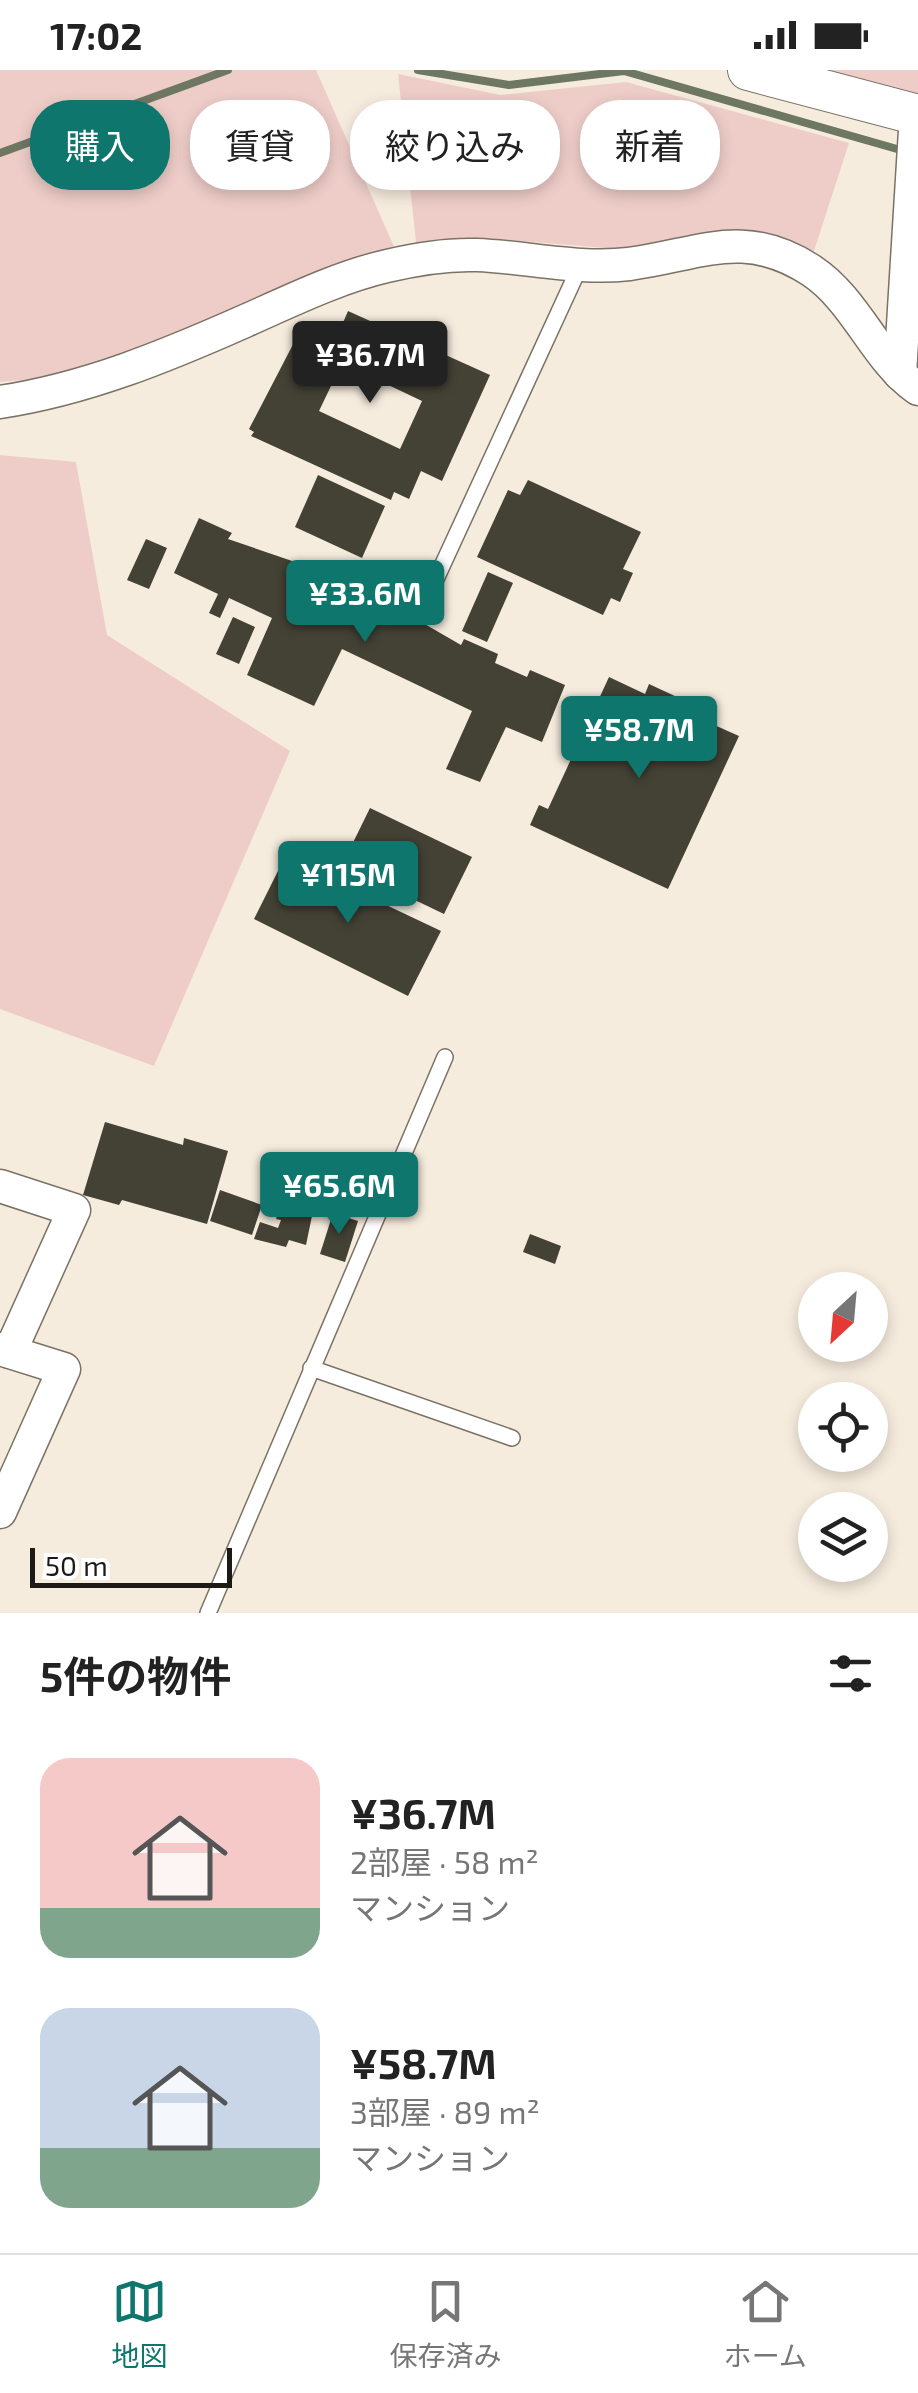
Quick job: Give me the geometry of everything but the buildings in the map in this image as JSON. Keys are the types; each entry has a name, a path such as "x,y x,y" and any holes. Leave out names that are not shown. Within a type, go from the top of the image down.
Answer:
{"street":[{"path":"748,70 917,115 909,382"},
{"path":"0,402 41,396 132,368 383,266 441,256 632,264 734,244 767,251 811,271 840,296 909,382"},
{"path":"0,1186 74,1210 5,1350 64,1369 4,1495"}],"lane":[{"path":"425,603 580,264"},
{"path":"208,1613 445,1058"},
{"path":"311,1368 512,1438"}],"shaded area":[{"path":"0,70 316,70 329,100 190,100 190,190 330,190 330,102 350,147 350,190 369,190 395,249 203,326 43,378 0,382"},
{"path":"804,70 918,70 918,100"},
{"path":"398,74 501,95 626,82 692,100 580,100 580,190 720,190 720,108 849,143 814,251 751,231 617,249 485,238 416,242 410,190 560,190 560,100 401,100"},
{"path":"0,455 76,462 107,635 290,751 154,1066 0,1009"}],"waterway":[{"path":"0,153 228,70"},
{"path":"418,70 509,85 624,71 904,151"}]}
